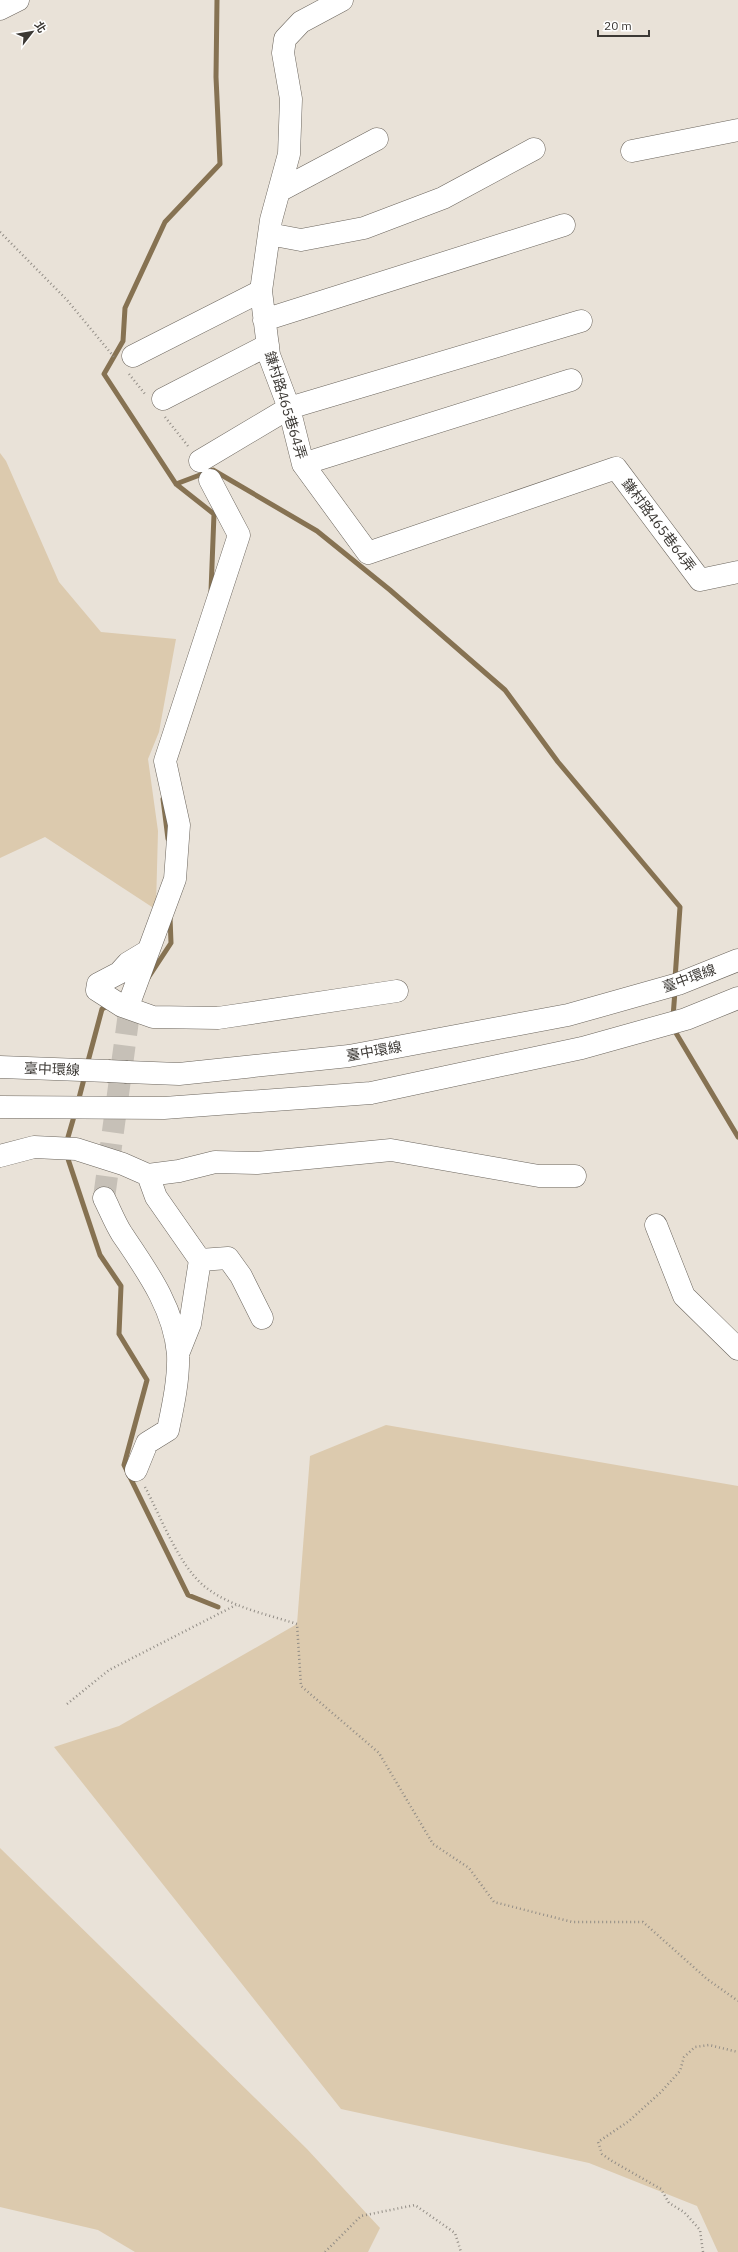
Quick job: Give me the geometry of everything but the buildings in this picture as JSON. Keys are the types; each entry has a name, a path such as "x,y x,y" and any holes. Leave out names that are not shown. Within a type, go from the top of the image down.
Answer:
{"main road":[{"path":"0,9 18,0"},
{"name":"鎌村路465巷64弄","path":"342,0 301,22 284,39 283,53 291,99 289,154 269,234 261,291 269,355 289,408 303,464 368,553 616,468 700,580 738,572"},
{"path":"632,151 738,130"},
{"path":"279,191 377,139"},
{"path":"269,234 301,240 364,228 442,198 534,149"},
{"path":"264,320 564,225"},
{"path":"132,356 261,291"},
{"path":"200,460 289,408 581,320"},
{"path":"164,399 268,346"},
{"path":"303,464 571,380"},
{"path":"131,998 175,879 179,825 165,761 239,535 210,480"},
{"path":"148,951 128,963 119,973 98,984 96,990 122,1006 153,1017 218,1018 396,991"},
{"name":"臺中環線","path":"0,1067 179,1074 349,1056 568,1015 672,986 738,960"},
{"path":"0,1108 164,1108 371,1093 582,1048 673,1022 738,998"},
{"path":"0,1156 34,1147 76,1149 123,1164 148,1175 179,1171 215,1162 231,1160 257,1163 391,1150 539,1176 575,1176"},
{"path":"136,1470 147,1443 168,1430 175,1394 178,1354 190,1324 200,1260 156,1198 148,1175"},
{"path":"104,1198 121,1232 145,1266 167,1308 178,1354"},
{"path":"656,1224 684,1296 738,1349"},
{"path":"200,1260 228,1258 241,1276 262,1318"}],"path":[{"path":"0,232 67,300 108,349"},
{"path":"136,1470 186,1565 204,1586 237,1605 297,1624 301,1686 379,1753 433,1844 469,1868 494,1902 572,1922 643,1922 707,1979 738,2001"},
{"path":"67,1704 109,1670 237,1605"},
{"path":"703,2252 700,2230 684,2212 669,2203 661,2189 602,2154 598,2142 629,2121 661,2092 680,2071 684,2057 695,2047 709,2045 738,2052"},
{"path":"325,2252 361,2216 415,2205 455,2233 461,2252"}],"shaded area":[{"path":"0,453 6,461 59,582 101,632 176,639 159,732 148,759 158,831 156,906 152,907 45,837 0,858"},
{"path":"386,1425 738,1486 738,2252 718,2252 697,2206 589,2163 341,2109 54,1747 119,1726 297,1624 310,1456"},
{"path":"0,1848 307,2149 380,2228 368,2252 135,2252 98,2230 0,2207"}],"waterway":[{"path":"211,591 214,514 176,484 104,374 123,341 125,308 165,222 220,164 216,77 217,0"},
{"path":"176,484 213,470 317,531 390,590 505,690 558,762 680,907 675,979"},
{"path":"163,799 168,839"},
{"path":"148,978 171,943 170,917"},
{"path":"673,1017 675,991"},
{"path":"87,1065 102,1009 109,1005"},
{"path":"673,1028 738,1137"},
{"path":"78,1102 85,1075"},
{"path":"66,1144 75,1113"},
{"path":"66,1153 100,1255 121,1286 119,1334 147,1380 124,1465 188,1595 218,1607"}],"tunnel":[{"path":"104,1198 131,998"}]}
